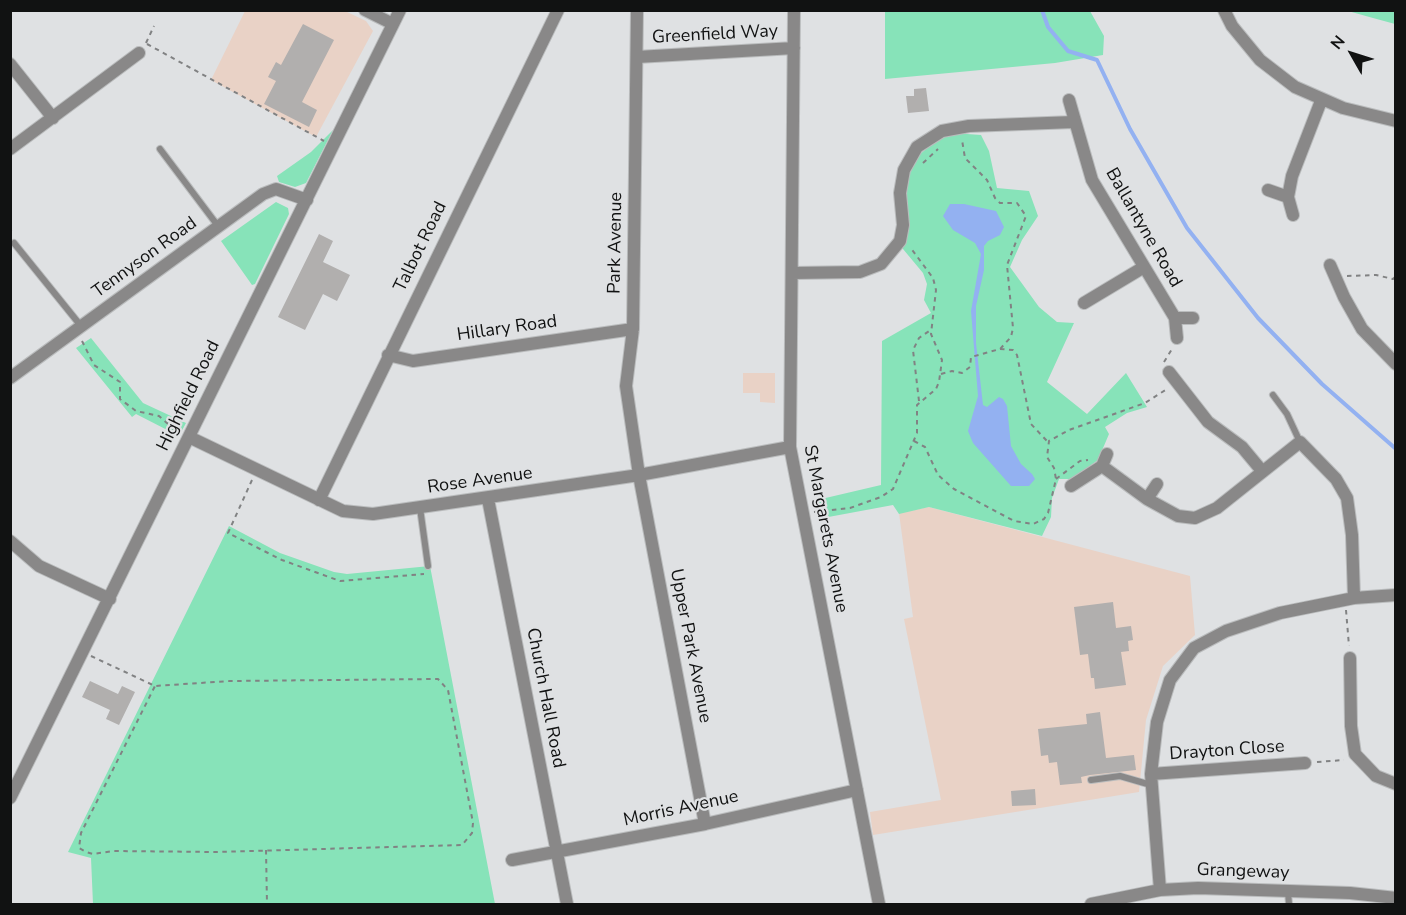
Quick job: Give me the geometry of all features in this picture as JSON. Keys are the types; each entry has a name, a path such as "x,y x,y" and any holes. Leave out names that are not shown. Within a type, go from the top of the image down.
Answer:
{"street":[{"path":"365,10 393,24"},
{"name":"Highfield Road","path":"10,798 400,10"},
{"name":"Talbot Road","path":"319,500 558,10"},
{"name":"Park Avenue","path":"637,10 633,329 626,386 639,475"},
{"name":"St Margarets Avenue","path":"794,10 790,447 879,904"},
{"path":"1224,10 1232,26 1260,60 1295,87 1321,100 1395,122"},
{"name":"Greenfield Way","path":"638,57 794,48"},
{"path":"10,149 140,53"},
{"path":"10,64 52,118"},
{"name":"Ballantyne Road","path":"1069,99 1092,180 1175,318 1178,338"},
{"path":"1293,215 1288,197 1292,176 1321,100"},
{"path":"792,273 860,272 881,264 900,241 903,225 900,193 904,170 917,147 942,131 969,126 1074,122"},
{"name":"Tennyson Road","path":"10,378 263,194 276,189 307,200"},
{"path":"1268,190 1288,197"},
{"path":"1084,303 1144,267"},
{"path":"1333,271 1362,329 1395,364"},
{"path":"1175,318 1193,318"},
{"name":"Hillary Road","path":"388,355 412,361 633,329"},
{"path":"1169,372 1208,422 1242,447 1262,471"},
{"name":"Rose Avenue","path":"189,436 343,511 373,514 488,499 639,475 790,447"},
{"path":"1101,466 1147,499 1178,516 1195,518 1217,508 1300,442 1336,479 1347,498 1352,535 1350,599"},
{"path":"1071,486 1101,466 1107,454"},
{"name":"Upper Park Avenue","path":"639,475 705,824"},
{"path":"1147,499 1157,484"},
{"name":"Church Hall Road","path":"488,499 555,852 567,904"},
{"path":"10,541 39,566 110,599"},
{"path":"1160,890 1151,779 1157,722 1170,680 1194,648 1226,631 1280,613 1350,599 1395,596"},
{"path":"1350,658 1351,726 1355,754 1376,776 1395,784"},
{"name":"Drayton Close","path":"1151,779 1305,763"},
{"name":"Morris Avenue","path":"512,860 705,824 857,790"},
{"name":"Grangeway","path":"1091,904 1160,890 1198,888 1288,898 1395,898"}],"lane":[{"path":"160,148 218,227"},
{"path":"14,243 78,329"},
{"path":"1273,395 1287,414 1300,442"},
{"path":"420,507 428,566"},
{"path":"1091,780 1120,776 1151,779"}],"path":[{"path":"154,26 146,43 334,147"},
{"path":"969,126 961,132 965,158 987,180 995,198 1000,203 1017,203 1026,216 1007,265 1013,328 1011,337 1000,349"},
{"path":"920,168 941,146"},
{"path":"900,241 910,246 933,278 936,296 932,329 935,347 942,360 941,374 936,389 919,401"},
{"path":"1333,271 1376,274 1393,279 1395,276"},
{"path":"78,329 94,365 120,381 122,388 119,396 122,401 136,411 159,416 175,430 189,436"},
{"path":"802,513 850,508 893,489 914,441 919,401 913,350 920,338 932,329"},
{"path":"1169,372 1164,362 1178,338"},
{"path":"941,374 952,371 962,373 970,367 971,357 1000,349 1013,350 1017,355 1031,424 1036,432 1049,441"},
{"path":"1049,441 1069,430 1145,403 1177,382"},
{"path":"914,441 925,447 938,475 948,484 990,510 1026,524 1044,519 1049,508 1056,474 1047,457 1049,441"},
{"path":"257,469 228,533 282,560 340,581 426,573 428,566"},
{"path":"1350,599 1350,658"},
{"path":"83,652 155,686 230,681 438,679 445,684 474,823 468,840 462,845 114,851 93,854 79,848 81,833 155,686"},
{"path":"1305,763 1359,758"},
{"path":"266,850 267,904"}],"shaded area":[{"path":"245,11 345,11 366,21 373,31 316,137 211,80"},
{"path":"743,373 775,373 775,403 760,402 760,393 743,393"},
{"path":"929,507 1190,576 1195,635 1163,666 1146,720 1139,792 873,835 870,812 941,800 904,619 913,617 899,513"}],"green space":[{"path":"885,11 1090,11 1104,36 1103,55 1055,63 885,79"},
{"path":"1348,11 1395,11 1395,24 1373,18"},
{"path":"333,130 306,183 295,187 279,182 277,176 311,152"},
{"path":"953,133 981,135 989,151 997,188 1029,191 1038,216 1022,240 1010,267 1039,307 1057,322 1074,323 1047,382 1087,414 1126,373 1147,407 1127,413 1105,427 1109,434 1098,460 1072,479 1059,479 1052,498 1051,517 1042,536 929,507 899,514 893,505 823,518 817,500 881,485 882,341 931,313 924,300 927,284 923,273 903,249 903,186 908,171 919,155 939,138"},
{"path":"276,202 288,208 289,214 255,284 252,285 221,241"},
{"path":"91,338 143,403 186,423 179,436 136,414 132,417 76,348"},
{"path":"229,526 280,553 334,572 347,574 430,566 495,904 93,904 91,858 68,852"}],"water":[{"path":"950,204 964,204 996,211 1004,227 1000,235 988,241 984,246 984,270 976,306 976,343 983,405 987,407 999,397 1007,406 1011,446 1021,464 1035,479 1029,486 1011,486 973,443 968,431 978,396 971,311 981,254 975,243 953,230 943,216"}],"building":[{"path":"303,24 334,40 302,102 317,110 309,127 264,104 276,81 268,77 276,62 281,65"},
{"path":"926,88 929,111 908,113 906,96 914,96 914,89"},
{"path":"319,234 333,241 323,262 350,275 337,301 323,294 305,330 278,317"},
{"path":"1113,602 1116,628 1131,626 1133,640 1128,641 1129,651 1121,652 1126,685 1095,689 1088,654 1080,655 1074,607"},
{"path":"90,681 118,694 122,686 135,692 119,725 106,719 110,710 82,697"},
{"path":"1100,712 1106,758 1134,755 1136,770 1090,775 1081,777 1082,783 1060,785 1057,762 1049,763 1048,755 1041,756 1038,729 1087,724 1086,714"},
{"path":"1035,789 1036,805 1012,806 1011,791"}],"waterway":[{"path":"1042,10 1048,27 1068,51 1097,60 1130,129 1187,228 1258,318 1322,384 1396,449"}]}
